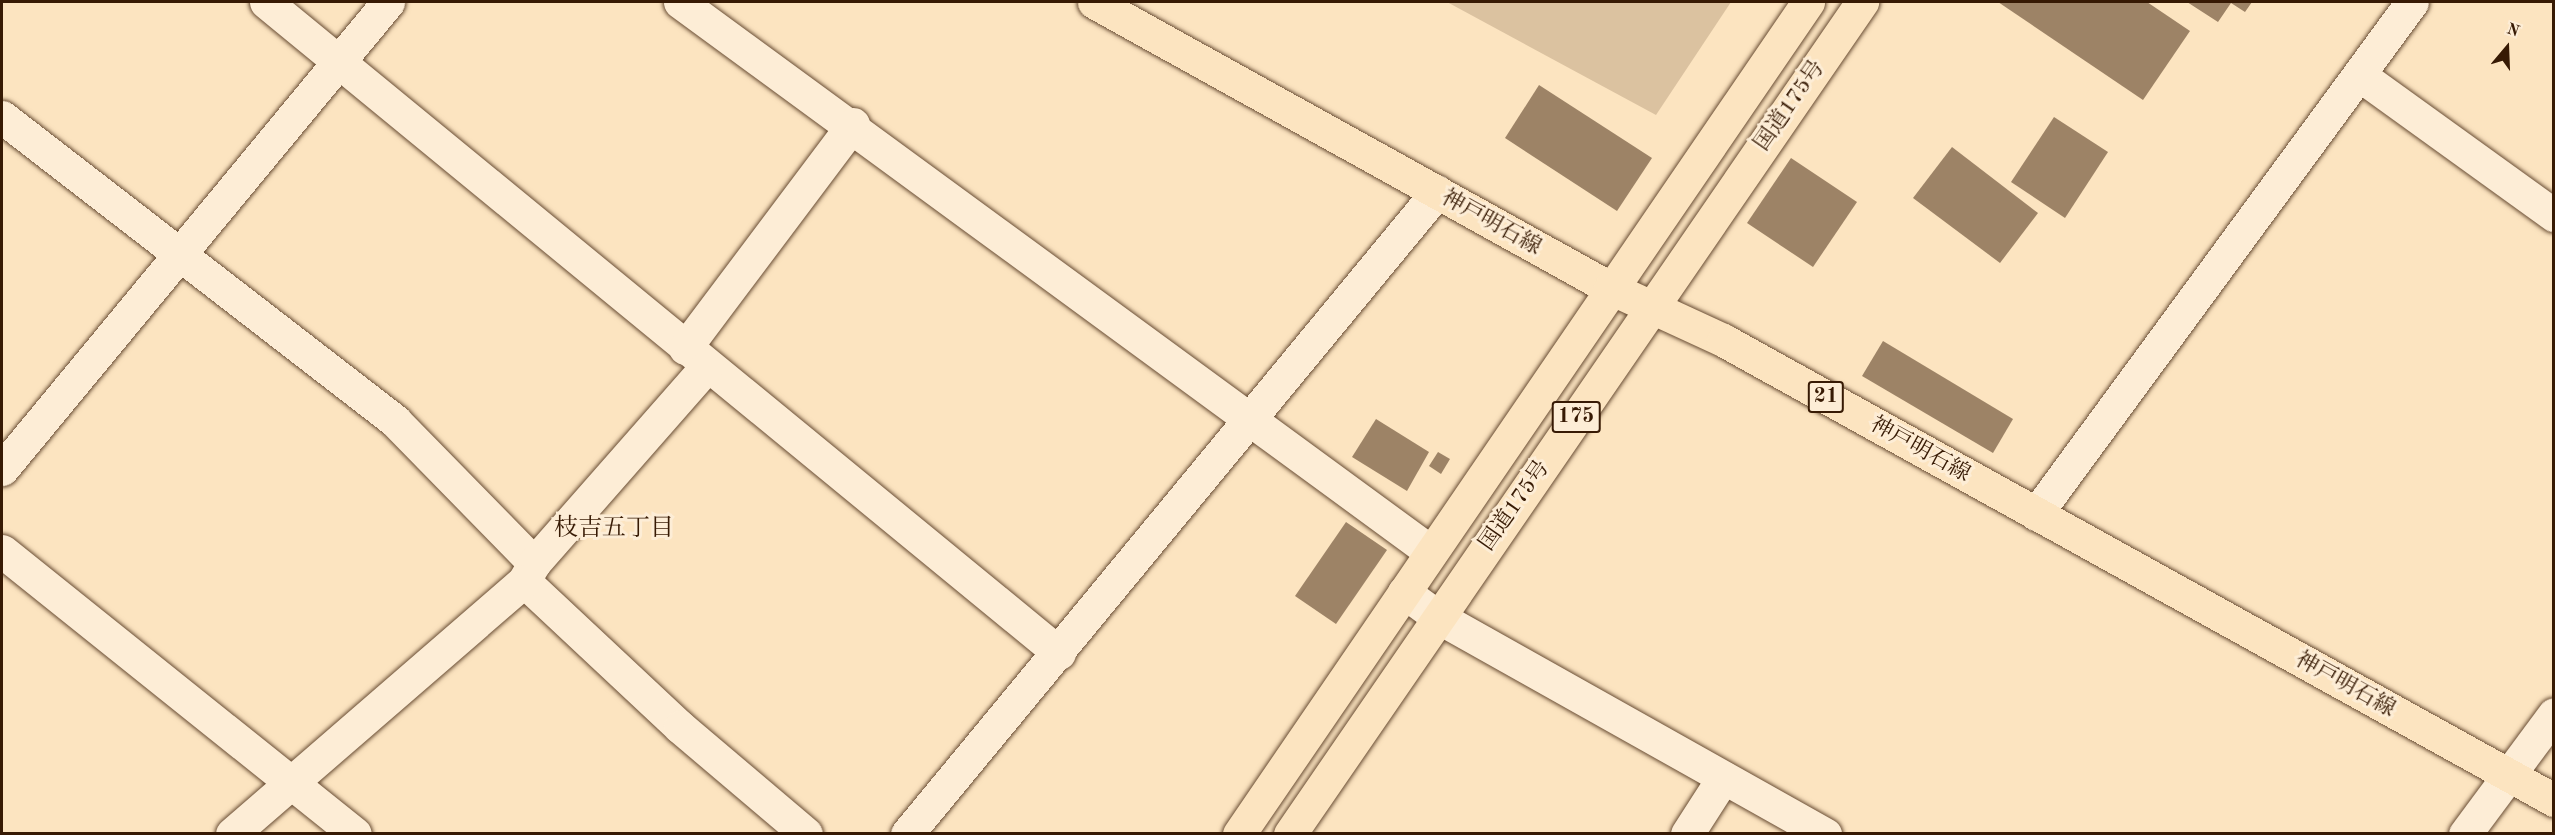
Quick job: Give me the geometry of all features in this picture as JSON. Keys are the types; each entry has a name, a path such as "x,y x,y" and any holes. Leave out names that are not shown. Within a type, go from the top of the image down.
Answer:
{"main road":[{"name":"神戸明石線","path":"1094,2 1610,288 1650,309 1726,342 2553,800"},
{"name":"国道175号","path":"1239,834 1610,288 1808,2"},
{"name":"国道175号","path":"1290,834 1862,2"}],"street":[{"path":"266,2 1059,653"},
{"path":"2,469 388,2"},
{"path":"680,2 853,124 1250,415 1431,552"},
{"path":"2036,514 2361,76 2412,2"},
{"path":"2361,76 2553,215"},
{"path":"2,117 176,256 395,421 529,572 680,728 806,834"},
{"path":"232,834 293,783 529,572 696,357 853,124"},
{"path":"907,834 1059,653 1250,415 1437,192"},
{"path":"2,551 355,834"},
{"path":"1404,592 1438,617 1825,834"},
{"path":"2465,834 2553,714"},
{"path":"1687,834 1723,778"}],"shaded area":[{"path":"1447,2 1731,2 1656,115"}],"building":[{"path":"1998,2 2147,2 2190,31 2143,100"},
{"path":"2187,2 2252,2 2245,12 2231,3 2218,22"},
{"path":"1539,85 1652,158 1617,211 1505,138"},
{"path":"2054,117 2108,152 2065,218 2011,182"},
{"path":"1952,147 2038,213 2000,263 1913,198"},
{"path":"1791,158 1857,202 1813,267 1747,223"},
{"path":"1883,341 2013,419 1993,453 1862,376"},
{"path":"1376,419 1429,452 1407,491 1352,457"},
{"path":"1438,452 1450,459 1441,474 1429,466"},
{"path":"1346,522 1387,550 1336,624 1295,596"}],"district":[{"name":"枝吉五丁目","path":"614,530"}]}
